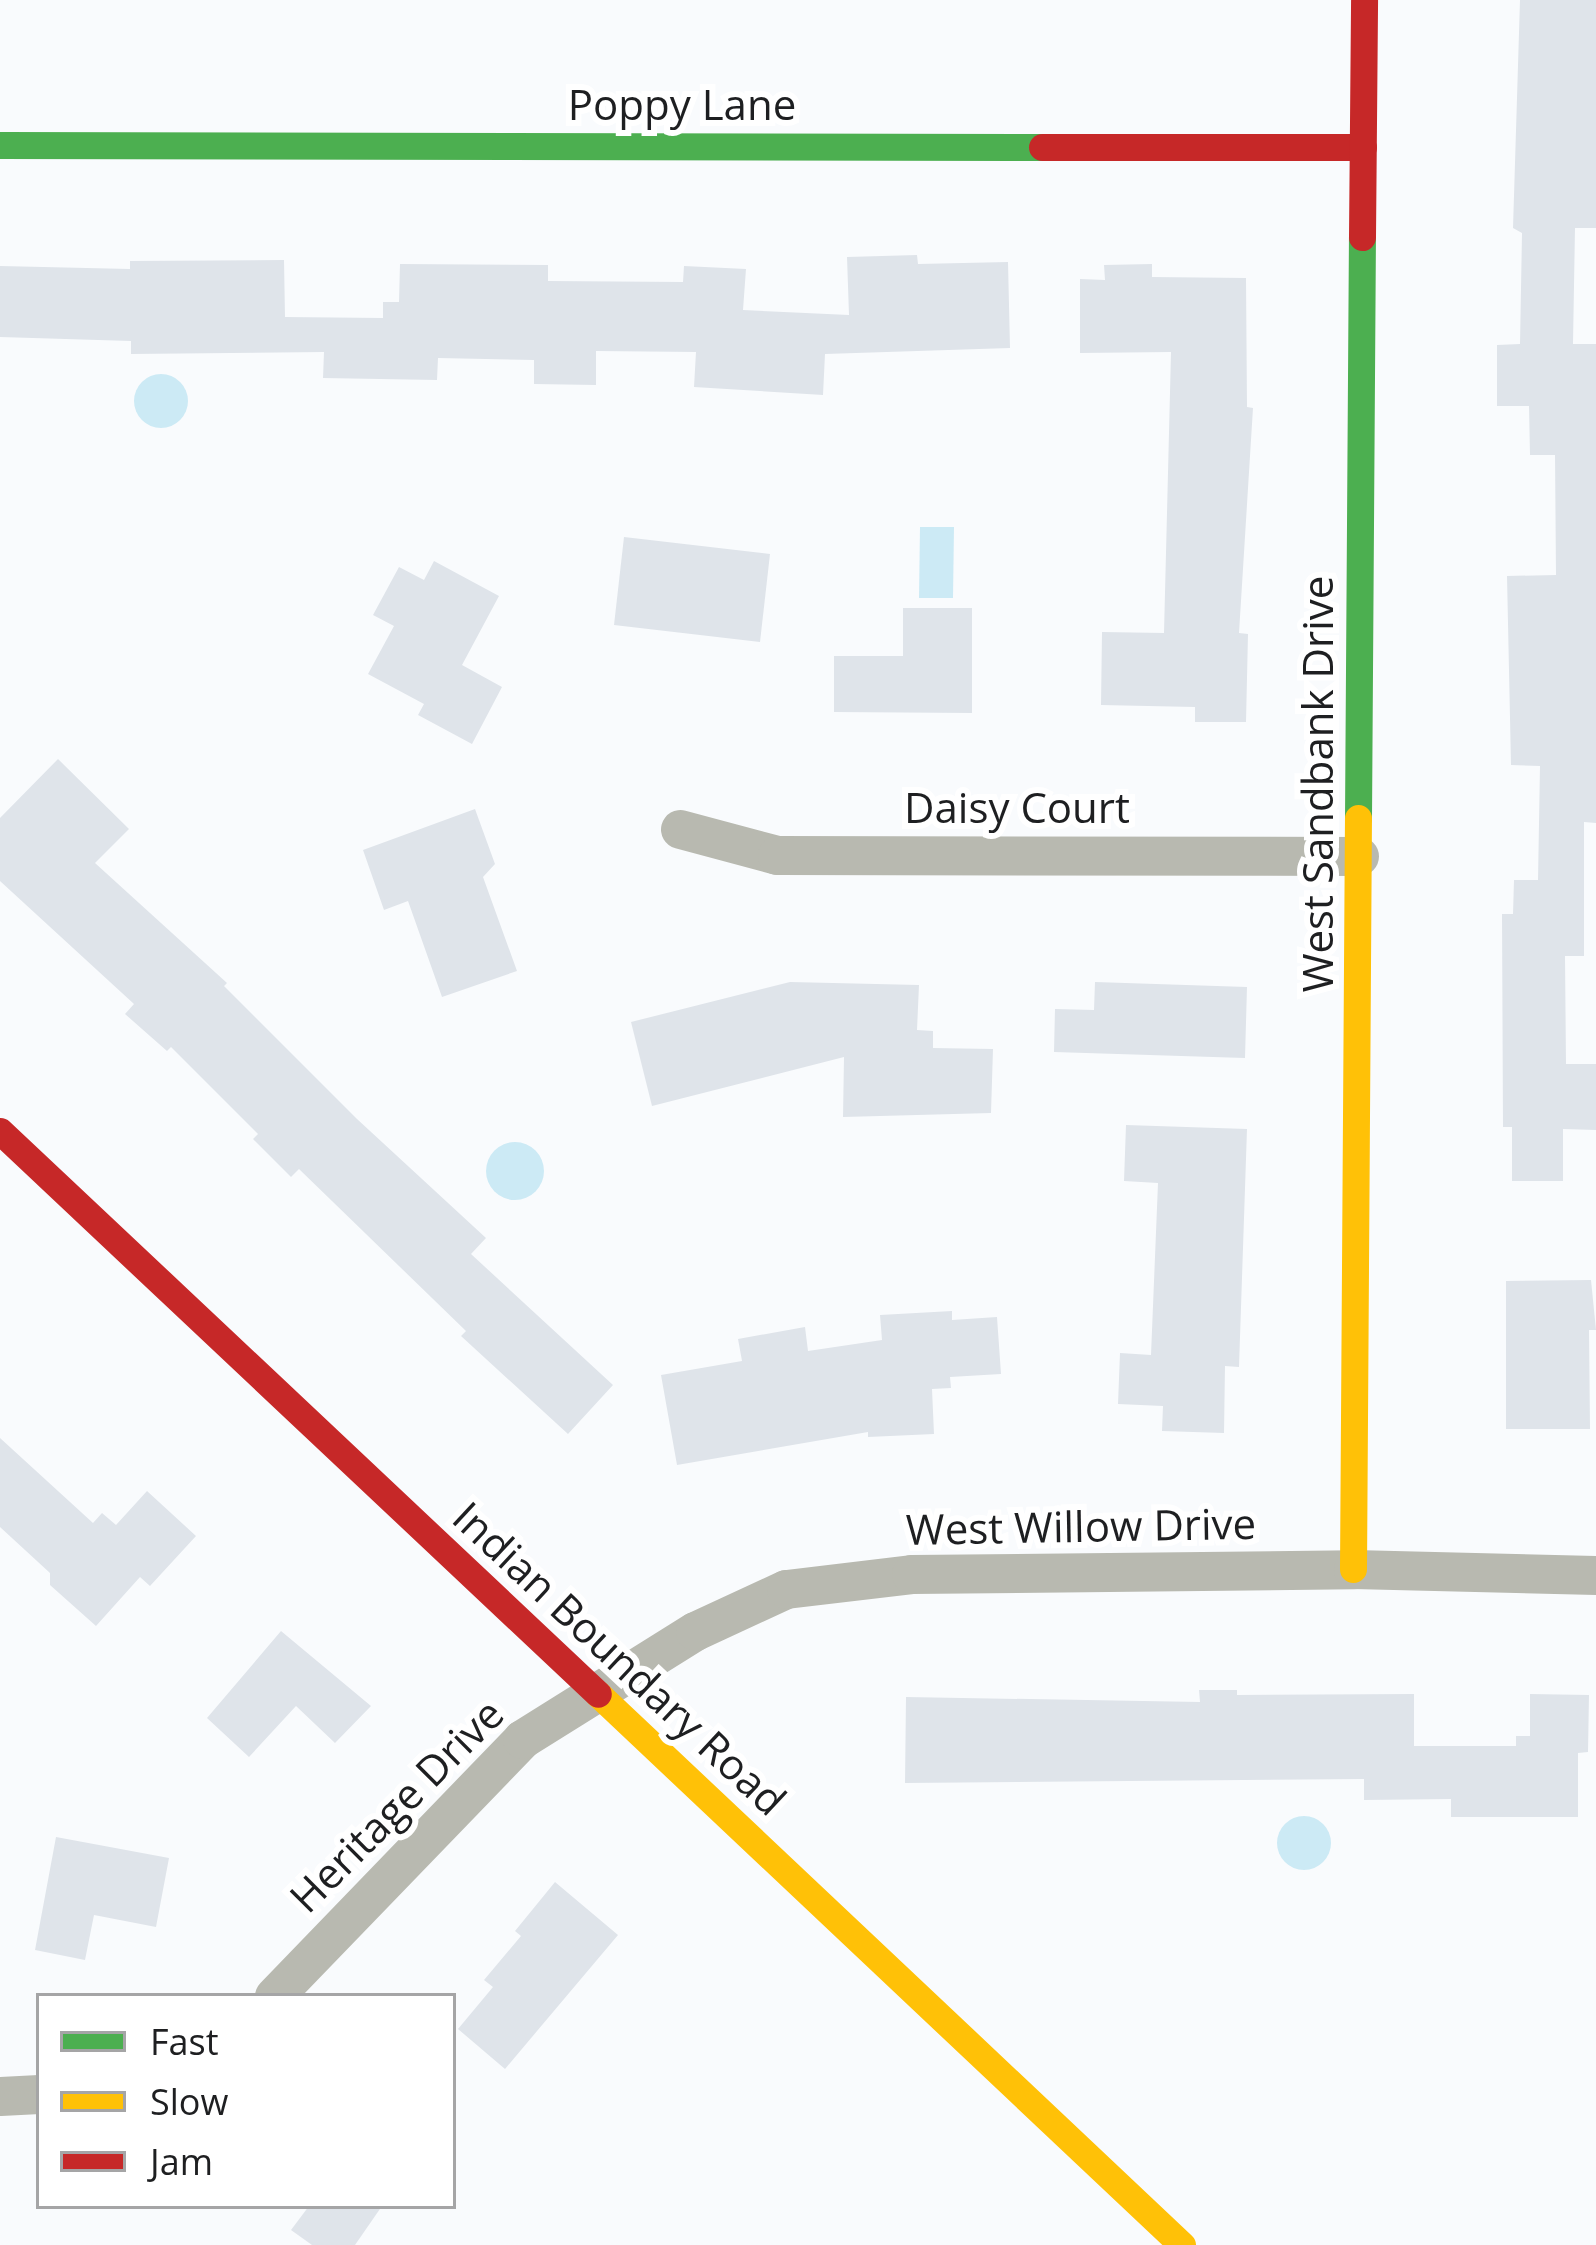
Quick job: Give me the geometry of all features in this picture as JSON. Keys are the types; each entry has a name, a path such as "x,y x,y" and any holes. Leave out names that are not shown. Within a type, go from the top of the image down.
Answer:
{"street":[{"name":"West Sandbank Drive","path":"1353,1569 1364,0"},
{"name":"Poppy Lane","path":"0,145 1363,147"},
{"name":"Daisy Court","path":"680,829 777,855 1359,856"},
{"name":"Indian Boundary Road","path":"0,1131 1182,2245"},
{"name":"West Willow Drive","path":"593,1691 695,1631 786,1589 911,1574 1353,1569 1596,1575"},
{"name":"Heritage Drive","path":"277,1993 517,1743 593,1691"},
{"path":"0,2096 36,2094"}],"water":[{"path":"161,374 180,382 188,401 180,420 161,428 142,420 134,401 142,382"},
{"path":"920,527 954,527 953,598 919,598"},
{"path":"515,1142 536,1150 544,1171 536,1192 515,1200 494,1192 486,1171 494,1150"},
{"path":"1304,1816 1323,1824 1331,1843 1323,1862 1304,1870 1285,1862 1277,1843 1285,1824"}],"building":[{"path":"1520,0 1596,0 1596,228 1575,228 1573,344 1596,344 1596,823 1584,822 1584,956 1565,956 1566,1064 1596,1064 1596,1130 1563,1129 1563,1181 1512,1181 1512,1127 1503,1127 1502,914 1513,914 1514,880 1538,880 1540,766 1511,765 1507,576 1556,575 1555,455 1530,455 1529,406 1497,406 1497,345 1520,344 1522,233 1513,228"},
{"path":"917,255 918,264 1008,262 1010,348 825,354 823,395 694,387 696,352 596,351 596,385 534,384 534,360 438,358 437,380 323,378 324,352 131,354 131,341 0,337 0,266 130,269 130,261 284,260 285,317 383,318 383,302 399,302 400,264 548,265 548,281 683,282 684,266 746,269 743,310 849,315 847,257"},
{"path":"1152,264 1152,277 1246,278 1247,407 1253,408 1239,633 1248,634 1246,722 1195,722 1195,707 1101,705 1102,632 1164,633 1171,352 1080,353 1080,279 1105,280 1104,265"},
{"path":"624,537 770,554 760,642 614,625"},
{"path":"434,561 499,596 462,665 502,687 472,744 418,715 424,704 368,674 394,626 373,615 399,567 424,580"},
{"path":"903,608 972,608 972,713 834,712 834,656 903,656"},
{"path":"58,759 129,829 95,863 227,983 224,986 357,1119 486,1238 471,1254 613,1385 568,1434 461,1336 466,1331 299,1169 291,1177 253,1139 258,1134 171,1047 167,1051 125,1014 134,1004 0,881 0,818"},
{"path":"475,809 495,864 483,877 517,971 442,997 408,901 384,910 363,850"},
{"path":"790,982 919,985 917,1030 933,1031 933,1048 993,1049 991,1113 843,1117 844,1057 652,1106 631,1022"},
{"path":"1095,982 1247,987 1245,1058 1054,1052 1055,1009 1094,1010"},
{"path":"1126,1125 1247,1129 1239,1367 1225,1366 1224,1433 1162,1431 1163,1406 1118,1404 1120,1353 1151,1355 1158,1183 1124,1181"},
{"path":"1591,1280 1596,1330 1589,1330 1590,1429 1506,1429 1506,1281"},
{"path":"952,1311 952,1320 997,1317 1001,1374 950,1377 951,1388 932,1389 934,1434 868,1437 868,1432 677,1465 661,1375 742,1361 738,1339 805,1327 808,1351 882,1340 880,1315"},
{"path":"0,1438 93,1523 102,1513 116,1525 147,1491 196,1536 150,1586 140,1577 96,1626 50,1585 50,1573 0,1527"},
{"path":"281,1631 371,1706 335,1743 296,1706 249,1757 207,1718"},
{"path":"1199,1690 1237,1690 1237,1695 1414,1694 1414,1746 1516,1746 1516,1736 1530,1736 1530,1694 1589,1695 1588,1752 1578,1753 1578,1817 1451,1817 1451,1799 1364,1800 1364,1779 905,1783 906,1697 1200,1702"},
{"path":"56,1837 169,1858 156,1927 94,1915 85,1960 35,1950"},
{"path":"555,1882 618,1935 505,2069 458,2029 493,1987 484,1980 521,1936 515,1931"},
{"path":"307,2209 380,2209 355,2245 312,2245 291,2230"}],"traffic: fast":[{"path":"0,145 1042,147"},
{"path":"1358,818 1362,237"}],"traffic: slow":[{"path":"1353,1569 1358,818"},
{"path":"598,1694 1182,2245"}],"traffic: jam":[{"path":"1362,237 1364,0"},
{"path":"1042,147 1363,147"},
{"path":"0,1131 598,1694"}]}
